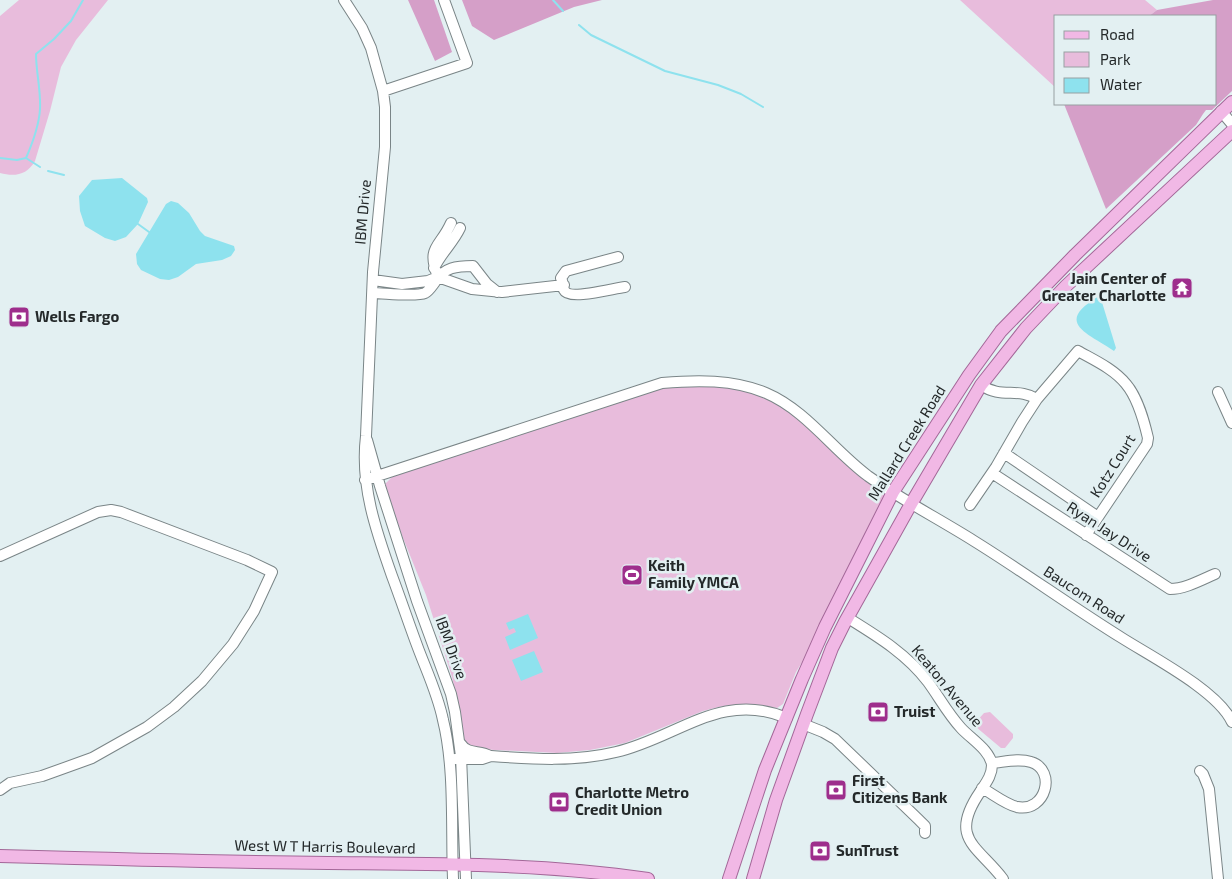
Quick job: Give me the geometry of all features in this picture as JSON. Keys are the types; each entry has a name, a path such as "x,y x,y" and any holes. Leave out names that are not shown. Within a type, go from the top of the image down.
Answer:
{"main road":[{"name":"Mallard Creek Road","path":"729,879 767,766 802,679 893,492 969,375 1001,330 1232,102"},
{"path":"753,879 776,800 832,648 911,504 981,385 1020,335 1066,286 1232,131"},
{"path":"803,724 800,710 814,670 832,629 830,619"},
{"name":"West W T Harris Boulevard","path":"0,856 232,862 459,864 572,870 648,879"}],"street":[{"name":"IBM Drive","path":"344,0 371,48 383,91 386,127 373,280 366,436 363,457 365,480 377,531 444,721 459,864 466,879"},
{"path":"383,91 467,63 444,0"},
{"path":"1221,111 1232,124"},
{"path":"373,293 422,294 429,290 436,273 433,252 446,243 455,226"},
{"path":"618,257 566,271 562,278 563,289 568,294 576,296 625,286"},
{"path":"373,280 402,284 428,281 436,273 447,269 458,266 473,266 487,284 497,292"},
{"path":"436,273 472,289 497,292 524,291 564,285"},
{"name":"Kotz Court","path":"1037,399 1078,351 1119,376 1130,389 1146,429 1147,444 1086,535"},
{"name":"Baucom Road","path":"365,480 662,384 714,381 739,385 764,392 782,401 866,474 911,504 974,541 1094,621 1187,679 1219,704 1232,722"},
{"path":"970,505 1037,399 1027,394 991,391 981,385"},
{"path":"1218,392 1232,423"},
{"name":"IBM Drive","path":"366,436 417,601 451,694 461,759 459,864 453,879"},
{"path":"1004,453 1098,517"},
{"name":"Ryan Jay Drive","path":"992,473 1170,588 1177,589 1215,574"},
{"path":"0,556 91,515 110,510 121,512 248,560 272,572 259,600 226,654 184,699 155,721 92,758 42,776 10,783 0,790"},
{"name":"Keaton Avenue","path":"848,618 898,651 914,667 927,681 960,728 988,754 992,763"},
{"path":"449,759 482,759 491,756 548,759 596,756 619,752 709,716 738,709 766,711 786,718"},
{"path":"803,724 835,739 918,818 925,826 925,833"},
{"path":"460,743 468,751 484,752 491,756"},
{"path":"982,788 1010,804 1025,807 1032,806 1039,801 1045,789 1044,775 1034,764 1023,761 992,763 991,773 982,788 968,816 968,836 974,848 1003,879"},
{"path":"1200,772 1203,774 1209,790 1218,879"}],"green space":[{"path":"19,0 108,0 76,40 61,67 35,161 24,172 11,175 0,173 0,16"},
{"path":"960,0 1145,0 1157,10 1150,15 1054,15 1054,86"},
{"name":"Keith Family YMCA","path":"698,383 753,391 789,411 885,493 812,646 796,672 783,704 777,708 752,704 723,706 703,711 625,743 590,750 557,753 475,749 464,743 459,707 452,677 426,595 384,485 394,475 661,387"},
{"path":"990,712 1013,734 1013,738 1005,748 1001,748 976,727 975,723 984,713"}],"shaded area":[{"path":"408,0 434,0 452,52 435,61"},
{"path":"462,0 602,0 574,7 494,40 472,26"},
{"path":"1213,0 1232,0 1232,91 1212,110 1206,110 1196,125 1106,209 1064,105 1217,105 1217,15 1150,15 1157,10"}],"water":[{"path":"122,178 147,198 148,202 138,224 126,237 115,241 105,238 85,226 80,211 79,196 92,180"},
{"path":"171,201 178,203 189,213 205,236 234,246 235,250 231,256 222,260 196,264 178,277 169,280 160,279 141,270 137,264 136,254 166,204"},
{"path":"1099,296 1116,348 1114,351 1079,327 1077,320 1078,313"},
{"path":"528,614 538,638 510,650 505,637 516,632 514,628 509,630 506,623"},
{"path":"534,651 543,672 521,681 512,660"}],"waterway":[{"path":"0,158 17,160 26,158 35,134 40,109 36,54 71,21 83,0"},
{"path":"553,0 563,11"},
{"path":"579,25 591,35 665,71 718,85 741,94 763,107"},
{"path":"26,158 40,167"},
{"path":"48,171 64,175"},
{"path":"138,224 149,232"}],"place":[{"name":"Jain Center of Greater Charlotte","path":"1182,288"},
{"name":"Wells Fargo","path":"19,317"},
{"name":"Keith Family YMCA","path":"632,575"},
{"name":"Truist","path":"878,712"},
{"name":"First Citizens Bank","path":"836,790"},
{"name":"Charlotte Metro Credit Union","path":"559,802"},
{"name":"SunTrust","path":"820,851"}]}
